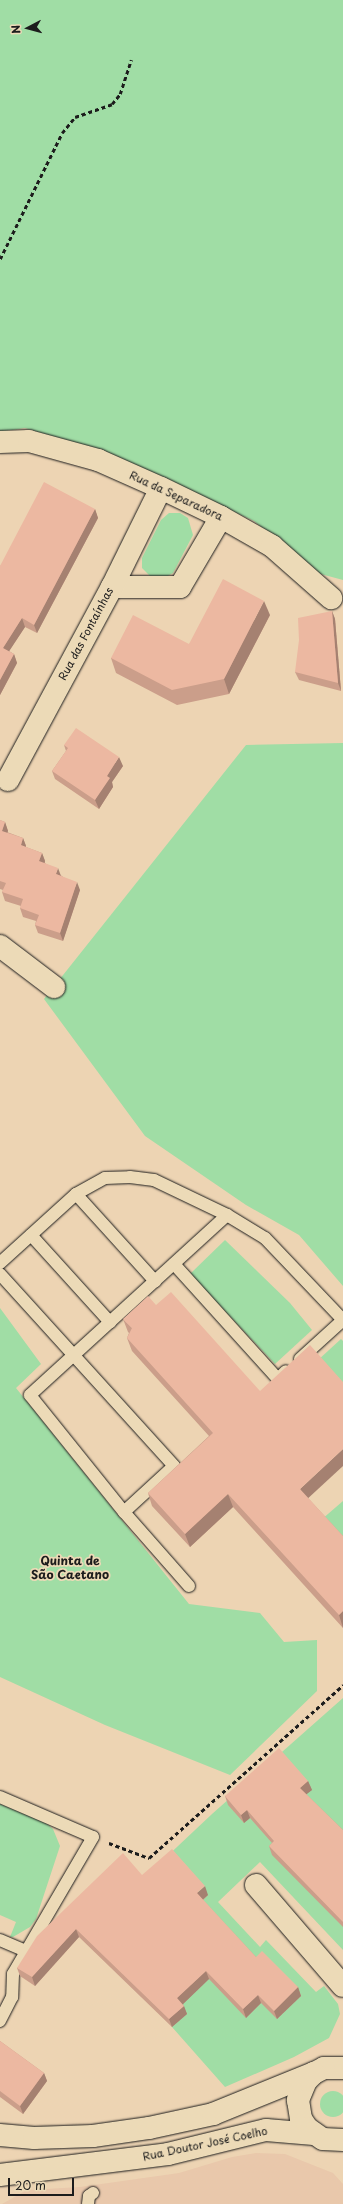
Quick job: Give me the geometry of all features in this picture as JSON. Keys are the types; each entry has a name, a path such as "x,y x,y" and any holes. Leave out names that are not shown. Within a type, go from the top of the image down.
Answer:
{"street":[{"name":"Rua da Separadora","path":"0,442 29,441 98,460 161,488 221,517 272,546 331,598"},
{"name":"Rua das Fontaínhas","path":"8,780 112,587 161,488"},
{"path":"112,587 180,587 221,517"},
{"path":"3,952 54,987"},
{"path":"256,1885 343,1986"},
{"path":"343,2051 327,2070 306,2081 298,2100 302,2119 327,2137 343,2157"},
{"path":"0,2135 34,2138 93,2136 149,2128 213,2114 327,2070"},
{"name":"Rua Doutor José Coelho","path":"0,2175 168,2154 266,2130 327,2137"}],"lane":[{"path":"0,1263 76,1194 106,1178 130,1176 154,1180 227,1215 265,1238 343,1320 278,1379 174,1264"},
{"path":"76,1194 155,1281"},
{"path":"189,1586 124,1512 30,1396 227,1215"},
{"path":"31,1235 110,1322"},
{"path":"0,1274 174,1466 124,1512"},
{"path":"0,1797 93,1837 13,1974 12,1997 0,2021"},
{"path":"0,1940 26,1951"}],"path":[{"path":"0,259 62,133 75,117 112,104 120,94 131,60"},
{"path":"93,1837 149,1858 343,1685"}],"shaded area":[{"path":"256,2153 285,2154 333,2173 343,2184 343,2204 2,2204 27,2190 80,2187 179,2173 232,2157"}],"green space":[{"path":"0,0 343,0 343,580 317,573 254,521 152,474 103,453 25,428 0,432"},
{"path":"169,513 180,513 188,518 193,535 173,573 164,578 151,577 142,568 142,558 161,520"},
{"path":"343,743 343,1286 299,1235 246,1205 145,1136 44,999 246,745"},
{"path":"225,1240 290,1303 312,1330 275,1364 190,1274"},
{"path":"0,1308 41,1364 16,1388 189,1604 260,1613 284,1642 317,1640 317,1691 230,1775 105,1725 0,1677"},
{"path":"341,1339 343,1341 343,1390 317,1361"},
{"path":"343,1501 343,1544 321,1520"},
{"path":"343,1698 343,1950 260,1862 218,1902 260,1947 266,1940 316,1992 324,1986 338,2004 340,2014 329,2038 294,2057 225,2087 172,2027 143,1879 212,1814"},
{"path":"0,1804 46,1823 53,1829 60,1846 36,1919 30,1927 13,1937 10,1937 16,1922 0,1915"},
{"path":"333,2091 342,2095 346,2104 342,2113 333,2117 324,2113 320,2104 324,2095"}],"building":[{"path":"44,482 95,509 34,625 22,618 3,648 14,654 0,680 0,566"},
{"path":"223,579 264,601 224,679 172,690 111,658 133,615 189,644"},
{"path":"332,611 338,683 295,672 299,640 298,618"},
{"path":"76,728 119,757 107,776 110,778 95,800 52,771 68,748 64,745"},
{"path":"0,820 5,822 2,831 23,838 21,845 42,853 39,861 58,868 56,874 77,882 60,933 35,925 39,915 20,908 23,899 2,892 6,883 0,881"},
{"path":"171,1292 260,1391 310,1345 343,1382 343,1449 300,1489 343,1536 343,1611 339,1615 228,1494 185,1534 148,1493 213,1433 127,1338 132,1328 123,1319 148,1296 156,1305"},
{"path":"279,1748 308,1781 300,1788 343,1830 343,1922 269,1846 274,1841 247,1810 241,1815 225,1796"},
{"path":"172,1849 205,1886 197,1893 256,1957 262,1951 298,1987 274,2011 258,1995 243,2009 206,1971 177,1998 184,2006 169,2019 76,1929 32,1977 17,1968 37,1936 123,1853 142,1875"},
{"path":"0,2041 44,2073 20,2106 0,2091"}],"district":[{"name":"Quinta de São Caetano","path":"70,1568"}]}
